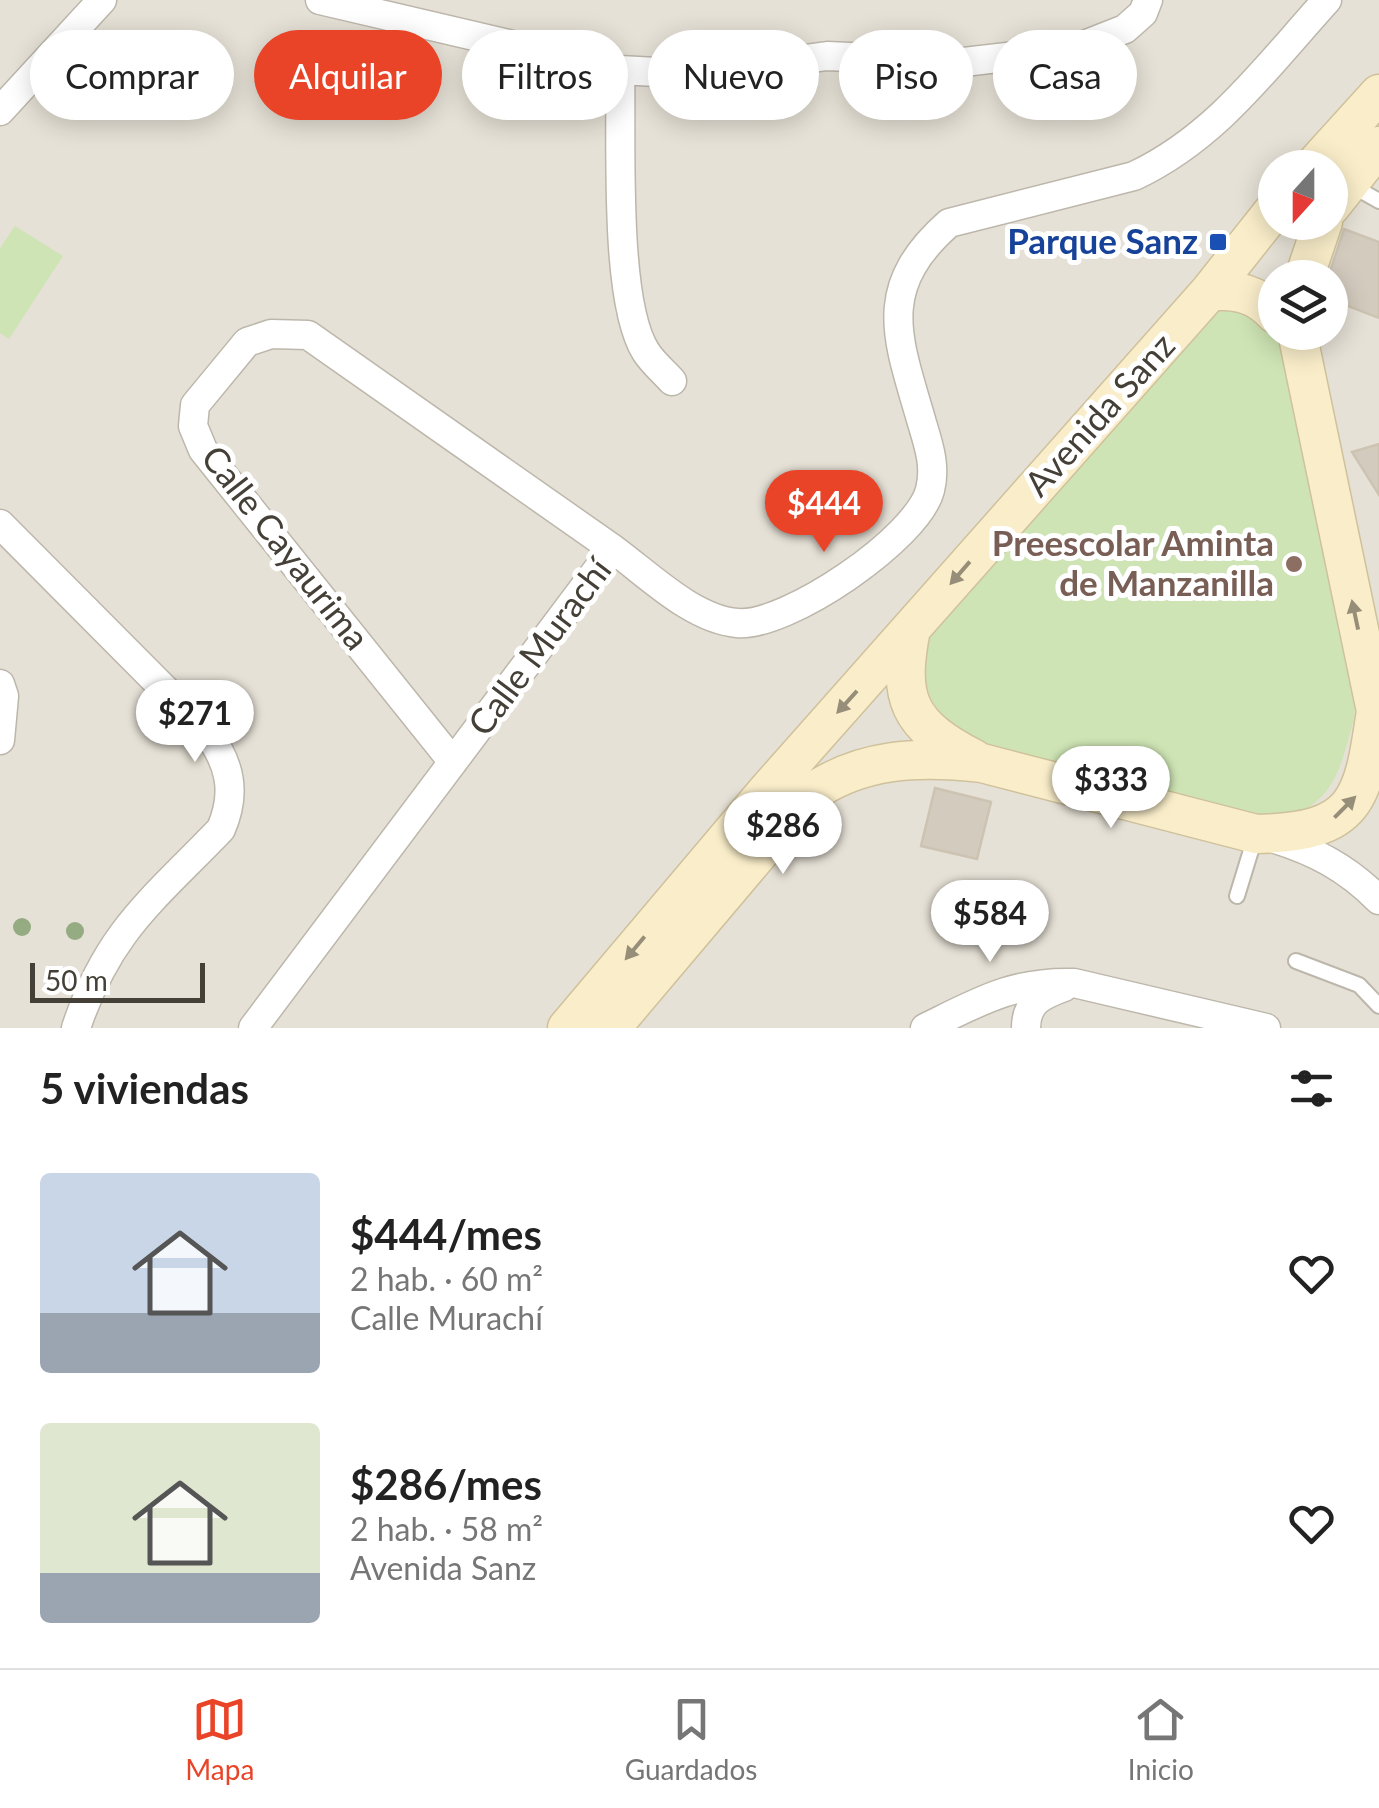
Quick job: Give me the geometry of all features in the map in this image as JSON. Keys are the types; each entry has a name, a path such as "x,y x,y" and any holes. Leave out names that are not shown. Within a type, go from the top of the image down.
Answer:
{"street":[{"path":"0,111 102,0"},
{"path":"320,0 462,33"},
{"path":"628,70 724,70 857,55 935,62 1016,57 1074,49 1125,30 1143,13 1148,0"},
{"name":"Calle Murachí","path":"253,1028 614,550 716,619 738,624 757,622 822,592 894,540 919,515 930,492 933,464 898,340 896,312 901,285 929,240 949,223 1134,176 1162,163 1216,123 1326,0"},
{"path":"1328,150 1379,94"},
{"path":"621,120 623,252 632,318 646,352 672,381"},
{"path":"1352,197 1379,146"},
{"name":"Avenida Sanz","path":"567,1028 1258,230"},
{"path":"1210,290 1234,290 1258,302"},
{"name":"Calle Cayaurima","path":"453,762 203,450 193,426 195,405 248,342 271,334 308,335 614,550"},
{"path":"1256,834 1300,832 1324,825 1349,809 1365,777 1378,717 1294,350"},
{"path":"0,524 206,732 222,752 232,786 230,809 221,829 120,934 90,988 76,1028"},
{"path":"912,629 903,668 907,698 924,725 982,764"},
{"path":"0,684 4,696 0,740"},
{"path":"611,1028 807,796 825,783 893,760 939,758 982,764 1256,834 1314,851 1340,866 1379,900"},
{"path":"1026,1028 1030,1008 1039,996 1074,982"},
{"path":"925,1028 1017,986 1074,982 1266,1028"}],"lane":[{"path":"1237,896 1256,834"},
{"path":"1296,961 1360,986 1379,1006"}],"shaded area":[{"path":"0,0 1379,0 1379,1028 0,1028"}],"green space":[{"path":"15,226 63,256 9,339 0,333 0,248"},
{"path":"1213,299 1258,313 1258,350 1286,350 1334,553 1355,704 1342,761 1321,797 1298,813 1266,823 985,753 956,730 935,705 922,676 918,638"}],"building":[{"path":"1348,230 1379,242 1379,318 1348,306 1348,260 1334,260 1340,240 1348,240"},
{"path":"1379,444 1379,495 1352,452"},
{"path":"935,788 991,802 977,859 921,846"}],"place":[{"name":"Parque Sanz","path":"1218,242"},
{"name":"Preescolar Aminta de Manzanilla","path":"1294,564"}]}
